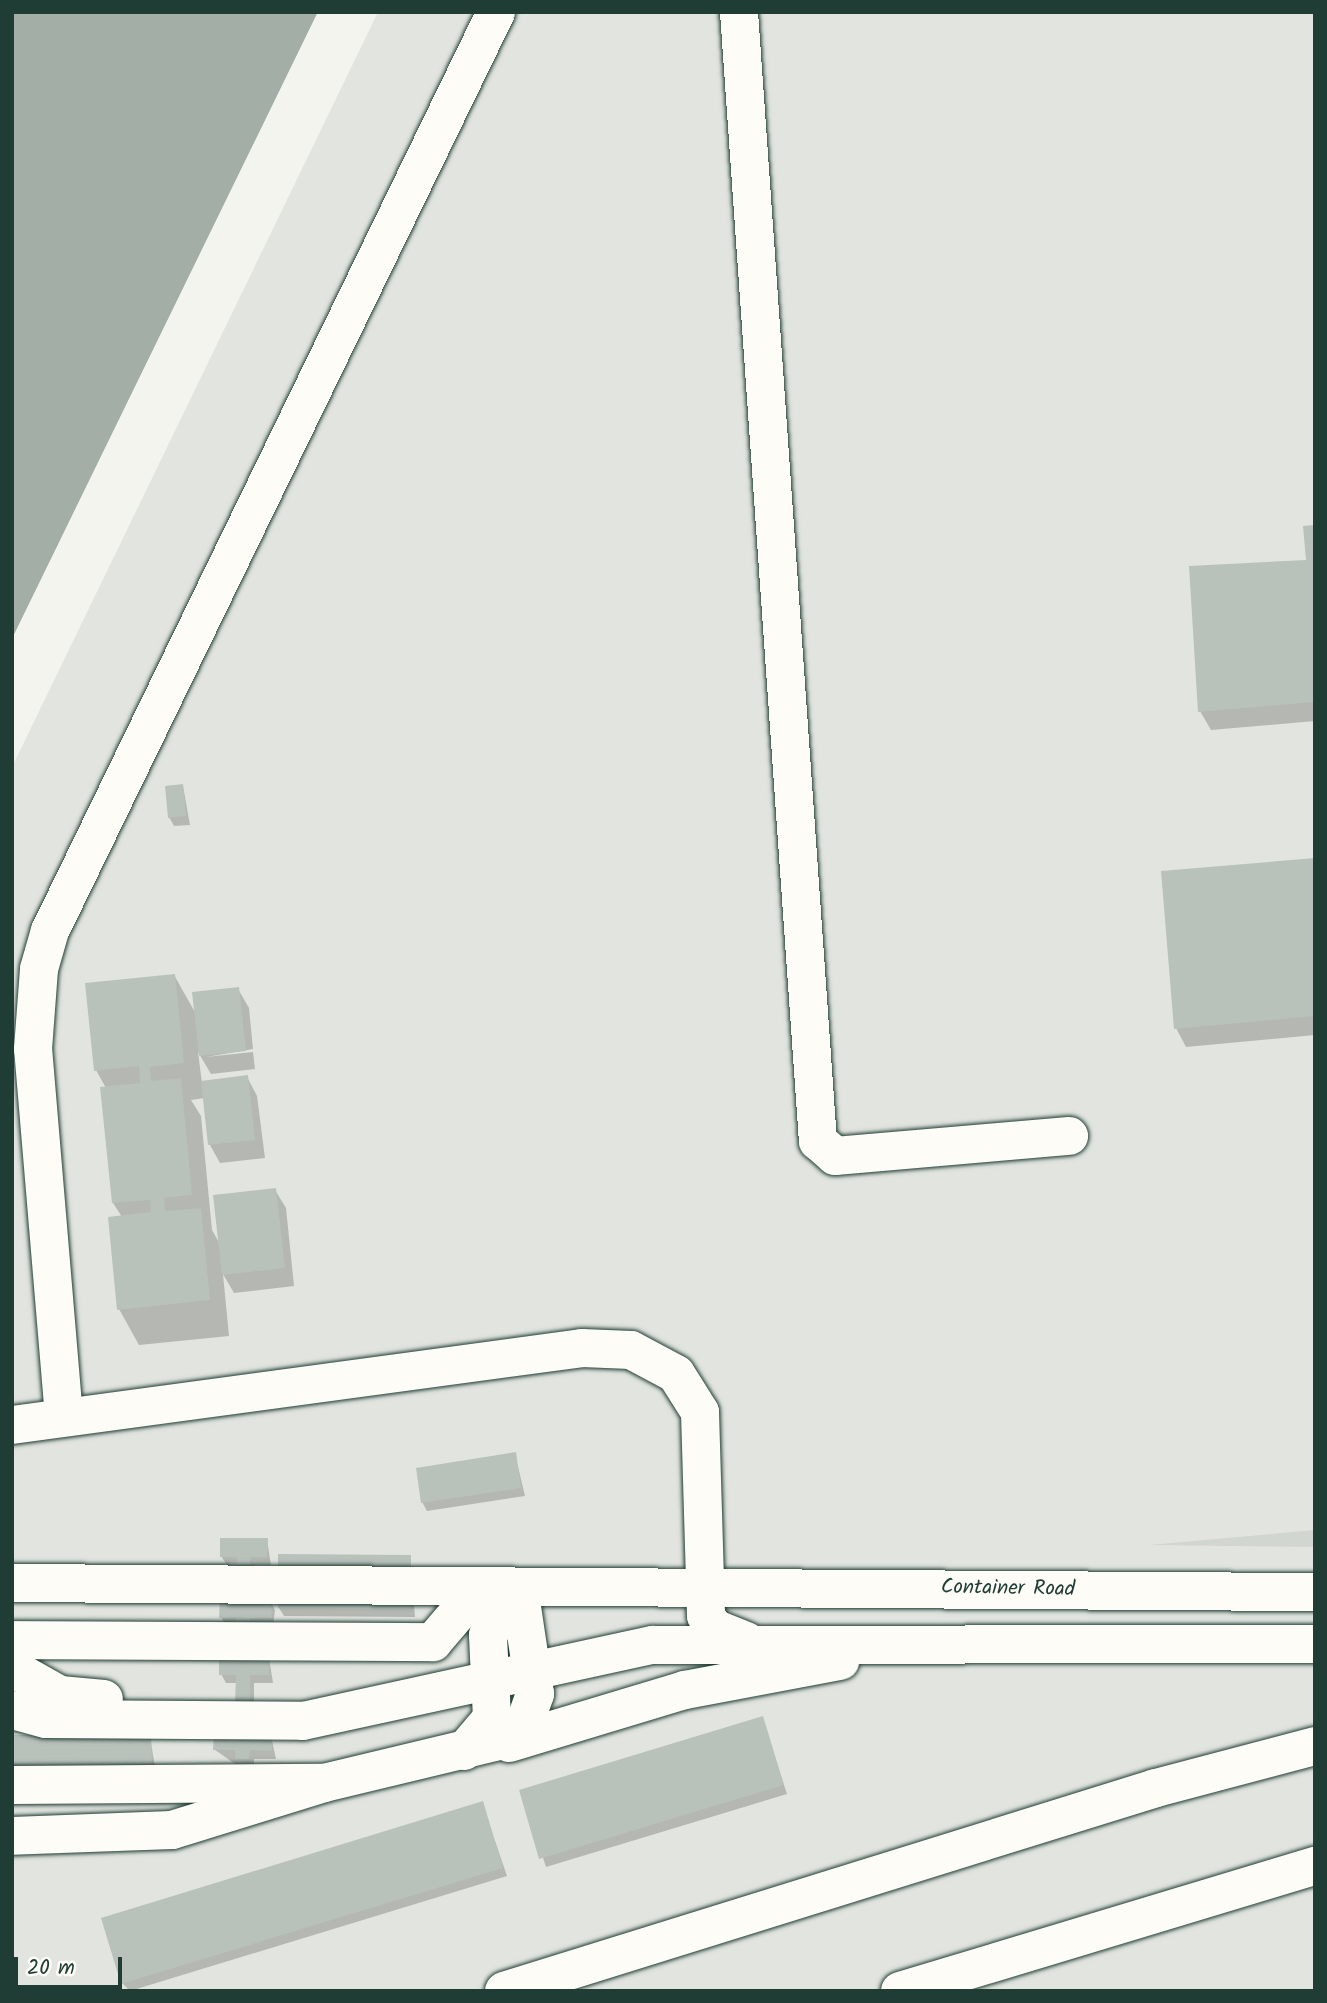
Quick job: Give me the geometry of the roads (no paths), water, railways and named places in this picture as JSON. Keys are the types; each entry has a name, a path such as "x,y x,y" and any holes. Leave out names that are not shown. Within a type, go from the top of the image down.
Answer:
{"street":[{"path":"64,1417 33,1049 36,990 50,931 496,12"},
{"path":"739,12 818,1141 835,1156 1069,1136"},
{"path":"12,1425 582,1348 631,1350 676,1374 700,1412 702,1583 714,1628 746,1641"},
{"name":"Container Road","path":"12,1583 519,1587 702,1583 1166,1592 1315,1592"},
{"path":"12,1668 47,1689 81,1698 305,1699 396,1681 480,1587"},
{"path":"509,1743 530,1724 535,1673 519,1587"},
{"path":"464,1751 492,1718 494,1682 490,1627 519,1587"},
{"path":"12,1640 433,1642"},
{"path":"12,1710 46,1719 303,1721 494,1682 653,1645 746,1641 1315,1644"},
{"path":"12,1836 172,1830 324,1783 509,1743 685,1690 960,1643"},
{"path":"504,1991 1156,1787 1315,1746"},
{"path":"12,1785 324,1783"},
{"path":"900,1991 1315,1866"}]}
